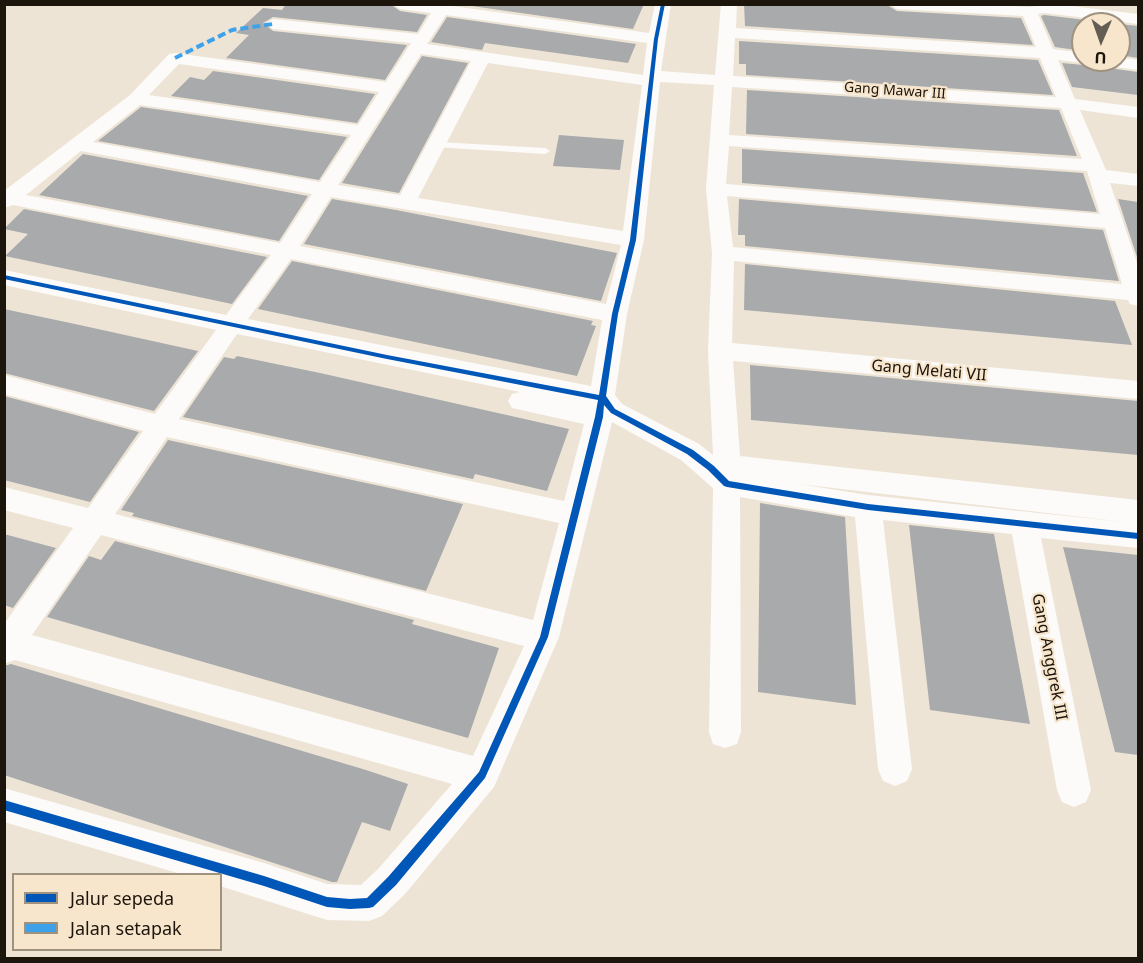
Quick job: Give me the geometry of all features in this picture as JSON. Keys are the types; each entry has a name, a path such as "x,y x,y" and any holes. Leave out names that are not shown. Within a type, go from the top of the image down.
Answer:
{"street":[{"path":"400,4 443,7 656,39"},
{"path":"4,805 264,881 327,902 369,903 392,881 482,775 544,637 576,515 609,410 615,314 633,240 656,39 663,4"},
{"path":"725,732 714,467 723,253 717,189 729,33 729,4"},
{"path":"897,4 1039,8 1134,14"},
{"path":"443,7 287,249 96,522 6,645 482,775"},
{"path":"723,253 1137,295 1124,236 1047,53 1039,8"},
{"name":"Gang Mawar III","path":"273,24 418,44 482,57 652,78 725,79 1067,103 1138,112"},
{"path":"729,33 1071,56"},
{"path":"406,202 438,145 482,57"},
{"path":"7,200 136,99 175,58 390,88"},
{"path":"136,99 363,131"},
{"path":"720,140 1097,170 1138,180"},
{"path":"79,145 327,190 633,240"},
{"path":"717,189 1124,236"},
{"path":"7,200 287,249 615,314"},
{"path":"4,277 227,332"},
{"path":"4,290 227,332 609,410 714,467 868,507 1138,536"},
{"name":"Gang Melati VII","path":"720,351 1138,390"},
{"path":"4,384 162,426 576,515"},
{"path":"714,467 1138,512"},
{"path":"4,498 544,637"},
{"path":"868,507 895,770"},
{"name":"Gang Anggrek III","path":"1024,524 1074,790"}],"lane":[{"path":"438,145 545,151"}],"building":[{"path":"286,4 390,4 400,11 427,15 417,32 273,17 263,23 273,31 407,45 385,80 226,58 249,35 236,33 263,8 282,10"},
{"path":"458,4 644,4 633,29"},
{"path":"744,4 872,4 887,5 897,11 1021,18 1033,45 745,26"},
{"path":"1041,16 1071,18 1071,49 1055,47"},
{"path":"447,17 636,44 628,63 485,43 482,50 431,42"},
{"path":"1131,25 1138,26 1138,58 1131,57"},
{"path":"739,41 1038,60 1053,95 746,75 746,64 739,64"},
{"path":"422,56 468,63 399,193 342,183"},
{"path":"1062,63 1071,64 1071,72 1138,72 1138,95 1072,87"},
{"path":"213,71 375,94 357,123 171,96 190,77 204,80"},
{"path":"747,90 1059,110 1077,156 746,134"},
{"path":"141,107 347,137 319,180 98,141"},
{"path":"559,135 624,140 620,170 553,166"},
{"path":"742,149 1083,173 1097,212 742,183"},
{"path":"83,154 308,196 279,241 39,195"},
{"path":"332,199 617,253 601,301 304,244"},
{"path":"739,199 1103,230 1119,281 745,246 745,235 738,235"},
{"path":"1118,199 1138,202 1138,260"},
{"path":"24,209 267,257 232,304 5,256 28,234 4,229"},
{"path":"292,261 593,321 591,325 596,326 577,376 258,309"},
{"path":"745,264 1115,301 1132,345 744,310"},
{"path":"4,309 198,351 154,411 4,373"},
{"path":"237,356 569,429 547,491 475,474 473,479 183,417 224,357 234,359"},
{"path":"750,365 1138,401 1138,455 751,420"},
{"path":"4,396 139,432 90,502 4,480"},
{"path":"168,440 463,504 426,591 132,516 134,513 121,510"},
{"path":"760,503 845,517 856,705 758,692"},
{"path":"909,525 994,534 1030,724 930,710"},
{"path":"4,534 56,548 13,608 4,605"},
{"path":"115,541 414,620 412,624 499,648 468,738 47,617 89,556 101,560"},
{"path":"1063,547 1138,555 1138,755 1115,752"},
{"path":"11,664 408,784 390,831 362,822 337,882 332,882 4,775 4,666"}],"marked path":[{"path":"175,58 232,30 273,24"}],"cycle path":[{"path":"4,805 264,881 327,902 369,903 392,881 482,775 544,637 599,417 615,314 633,240 656,39 663,4"},
{"path":"4,277 387,357 603,398 613,411 690,452 727,484 868,507 1138,536"}]}
